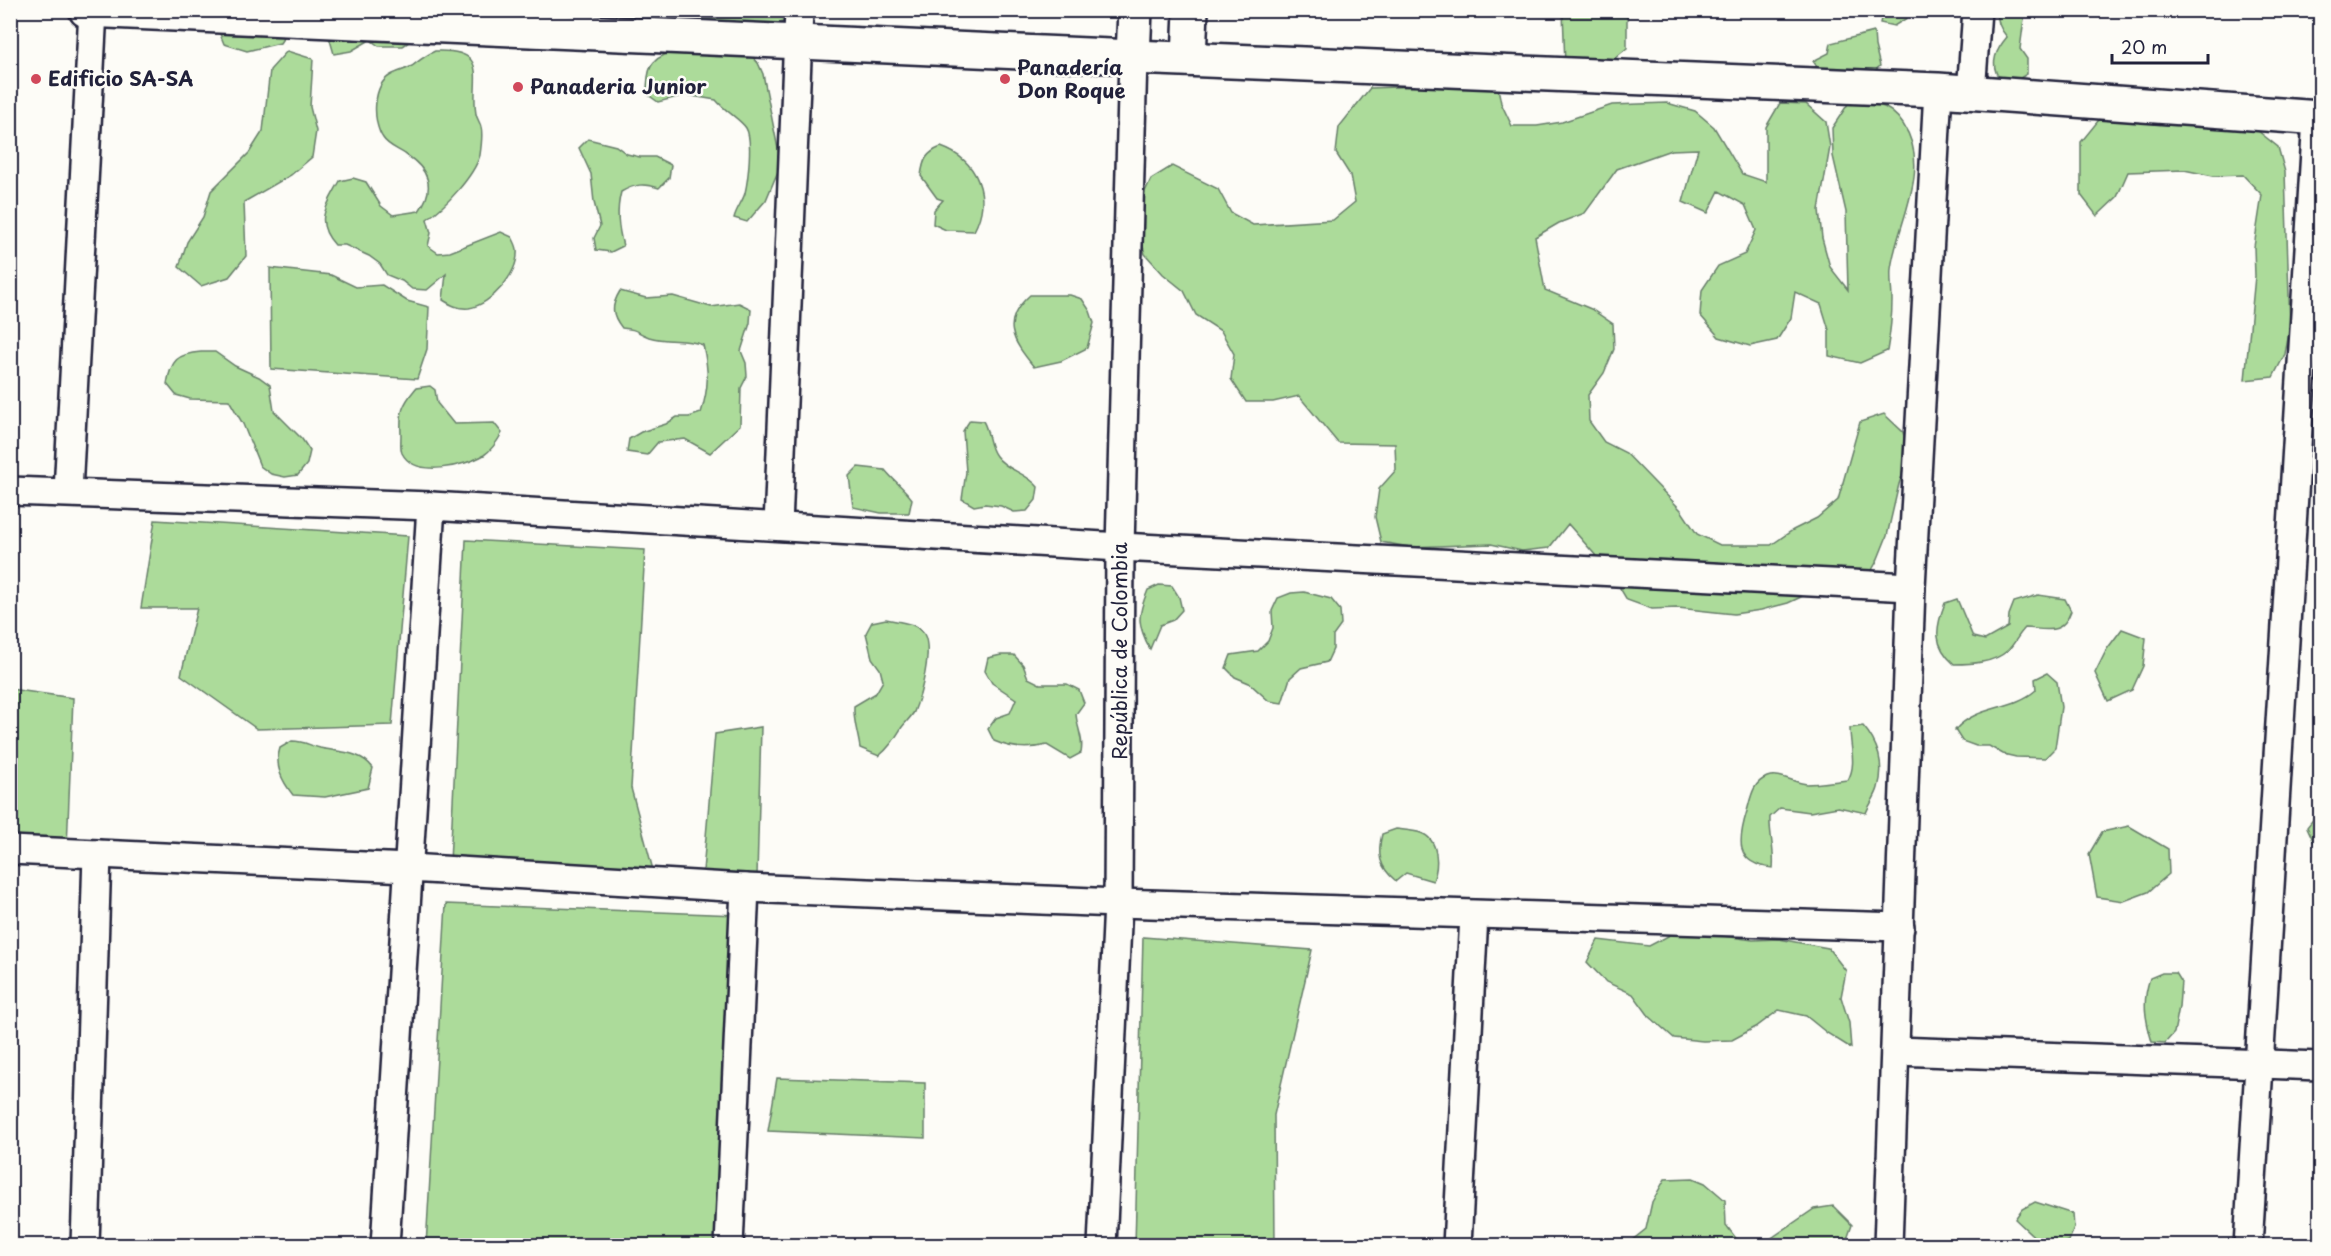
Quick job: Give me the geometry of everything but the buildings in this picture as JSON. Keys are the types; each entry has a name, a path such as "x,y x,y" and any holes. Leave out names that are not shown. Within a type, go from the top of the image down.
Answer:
{"street":[{"path":"86,10 798,26 1133,57 1938,90 2319,118 2248,1245"},
{"path":"1133,57 1136,10"},
{"path":"1189,59 1191,10"},
{"path":"1971,93 1977,10"},
{"path":"68,492 93,11"},
{"path":"778,526 798,26"},
{"name":"República de Colombia","path":"1102,1245 1118,903 1120,547 1133,57"},
{"path":"1888,1245 1911,587 1938,90"},
{"path":"10,491 430,506 1120,547 1911,587"},
{"path":"385,1245 430,506"},
{"path":"10,850 409,868 745,888 1118,903 1900,927"},
{"path":"85,1245 97,854"},
{"path":"729,1245 745,888"},
{"path":"1457,1245 1474,915"},
{"path":"1894,1051 2320,1066"}],"green space":[{"path":"1883,10 1909,11 1907,18 1894,26 1880,23"},
{"path":"149,11 515,11 512,15 423,33 403,46 379,46 370,40 351,51 334,54 330,40 322,27 290,28 280,43 247,51 224,44 218,29"},
{"path":"615,11 790,11 778,28 618,23"},
{"path":"1563,11 1627,11 1627,48 1609,63 1565,65"},
{"path":"1998,11 2025,11 2020,49 2027,59 2027,74 2013,82 1999,78 1996,72 1994,62 1997,51 2007,37 1999,25"},
{"path":"1874,32 1880,66 1867,77 1822,74 1813,61 1829,53 1831,43"},
{"path":"287,51 313,59 310,107 316,131 312,157 291,175 244,202 246,256 229,277 201,286 179,267 187,242 203,217 211,191 249,153 263,131 270,70"},
{"path":"435,51 465,55 475,68 476,114 482,137 480,155 472,172 450,199 427,219 431,233 428,246 438,253 450,252 501,232 512,237 517,248 513,268 502,286 486,301 469,308 458,307 443,300 446,274 427,290 412,289 402,281 387,275 380,264 369,256 345,245 335,245 328,236 323,221 327,205 340,181 353,178 366,182 381,206 393,215 419,211 427,194 427,180 420,166 385,141 377,123 376,104 380,87 385,80"},
{"path":"672,52 749,53 758,63 763,74 781,164 766,200 747,222 734,218 745,193 748,170 750,150 748,133 744,125 716,100 686,95 658,102 647,94 651,67 658,58"},
{"path":"1446,72 1496,78 1501,103 1512,126 1537,126 1562,122 1612,105 1667,103 1695,111 1714,127 1742,174 1766,182 1766,127 1780,103 1806,104 1826,122 1830,147 1819,210 1822,238 1830,267 1848,290 1846,212 1833,156 1832,128 1848,104 1865,103 1885,107 1903,124 1911,141 1915,159 1914,177 1891,269 1892,314 1887,351 1860,363 1829,356 1829,330 1821,304 1795,292 1791,318 1777,340 1750,346 1719,337 1700,315 1702,290 1718,266 1745,254 1756,230 1745,205 1719,191 1708,213 1683,202 1698,149 1671,150 1617,169 1585,213 1559,223 1535,237 1545,290 1591,309 1613,324 1614,349 1604,373 1588,395 1589,421 1604,442 1626,453 1681,510 1697,534 1720,545 1771,545 1817,518 1838,500 1860,422 1884,414 1903,432 1909,457 1899,484 1887,536 1864,584 1812,592 1788,603 1734,614 1678,608 1652,609 1627,600 1611,573 1568,524 1549,548 1522,551 1491,544 1410,547 1381,542 1375,517 1379,489 1396,470 1395,444 1338,443 1299,396 1273,402 1246,402 1231,379 1234,354 1221,331 1196,315 1184,291 1163,274 1145,254 1138,228 1140,202 1151,179 1172,166 1218,189 1231,213 1253,225 1333,220 1355,202 1350,175 1336,153 1339,127 1370,88 1423,86"},
{"path":"2120,110 2235,117 2278,147 2285,172 2290,328 2285,354 2273,377 2245,380 2255,276 2254,247 2262,195 2243,175 2213,176 2184,170 2128,172 2117,197 2097,216 2081,195 2081,142 2098,121"},
{"path":"588,139 616,146 627,154 655,157 671,165 669,178 659,188 640,185 621,192 618,219 623,246 611,252 596,250 594,238 600,226 594,202 591,174 579,148"},
{"path":"941,147 964,161 978,181 982,205 974,231 946,230 933,224 934,210 943,200 937,198 921,176 926,158"},
{"path":"270,268 331,275 356,287 382,285 407,301 429,307 427,349 417,379 271,369"},
{"path":"620,291 646,298 673,296 711,307 739,303 751,309 750,323 741,351 746,363 747,376 741,388 740,425 710,453 685,439 658,442 647,455 627,452 629,439 641,432 666,424 677,417 689,417 701,413 706,395 707,371 703,345 656,339 622,328 614,314 615,301"},
{"path":"1030,295 1070,295 1082,299 1094,323 1087,348 1061,361 1034,367 1015,339 1012,323 1015,314"},
{"path":"215,352 270,385 274,411 302,439 310,451 307,464 298,475 285,477 271,474 260,466 243,424 229,400 190,399 176,395 167,384 176,360 186,354"},
{"path":"430,386 435,390 437,403 454,424 494,423 502,433 489,451 465,463 441,468 418,466 408,461 401,449 402,410 416,388"},
{"path":"970,420 983,421 992,448 1000,461 1038,487 1036,500 1027,511 1014,512 1001,506 985,504 974,506 962,499 966,472 963,431"},
{"path":"858,467 885,470 912,499 909,513 881,513 853,507 849,476"},
{"path":"155,520 408,536 392,725 257,729 181,675 197,608 141,608"},
{"path":"466,540 645,550 631,788 653,870 450,862"},
{"path":"1159,585 1172,586 1179,597 1182,610 1173,620 1160,625 1150,649 1141,626 1140,614 1148,590"},
{"path":"1304,592 1331,599 1340,610 1341,625 1333,636 1333,649 1327,662 1301,668 1290,678 1282,703 1269,701 1249,683 1235,677 1226,668 1231,655 1258,651 1268,641 1273,628 1272,611 1278,598 1291,593"},
{"path":"2038,595 2065,599 2071,611 2058,628 2047,630 2025,628 2002,655 1982,662 1954,664 1942,650 1938,629 1945,603 1957,599 1973,637 1985,640 2008,627 2009,615 2014,602"},
{"path":"886,619 907,623 921,630 926,641 927,661 923,684 914,712 879,756 860,748 854,706 876,693 883,681 880,669 872,658 866,633 872,622"},
{"path":"2122,629 2146,638 2143,666 2132,690 2108,701 2095,673 2107,649"},
{"path":"1014,655 1023,665 1028,678 1040,684 1067,684 1079,690 1084,703 1076,714 1082,743 1081,753 1070,759 1047,745 1020,748 994,741 988,729 996,718 1010,713 1016,699 992,683 985,671 988,658"},
{"path":"2047,673 2057,682 2061,707 2055,748 2045,758 2016,757 2003,754 1989,746 1976,746 1962,741 1955,730 1964,722 1973,716 2026,697 2036,690 2035,679"},
{"path":"10,689 73,698 67,848 11,844"},
{"path":"1863,726 1876,747 1881,771 1877,791 1866,813 1838,807 1810,812 1780,808 1770,817 1773,868 1760,866 1745,856 1741,841 1742,832 1751,796 1758,783 1772,776 1807,784 1848,780 1853,762 1850,728"},
{"path":"761,727 757,876 703,871 715,734"},
{"path":"292,741 362,758 373,768 368,788 325,797 293,795 282,779 278,761 280,748"},
{"path":"2320,811 2320,852 2307,827"},
{"path":"2129,826 2168,849 2169,874 2148,892 2124,901 2097,897 2089,854 2102,832"},
{"path":"1396,829 1421,833 1431,841 1437,861 1433,881 1406,873 1396,881 1386,871 1380,854 1382,834"},
{"path":"446,904 737,915 722,1245 426,1246"},
{"path":"1700,933 1753,940 1779,939 1828,948 1846,971 1841,997 1849,1023 1851,1048 1806,1016 1779,1010 1756,1027 1732,1040 1703,1041 1674,1038 1649,1016 1633,994 1606,982 1587,962 1598,940 1649,946 1672,934"},
{"path":"1143,937 1312,950 1274,1115 1275,1245 1135,1245"},
{"path":"2162,973 2176,973 2181,981 2174,1033 2165,1043 2152,1042 2145,1010 2150,978"},
{"path":"777,1078 925,1083 925,1138 768,1131"},
{"path":"1693,1178 1705,1183 1725,1200 1726,1225 1741,1245 1626,1245 1646,1229 1652,1202 1665,1179"},
{"path":"2035,1202 2073,1214 2074,1228 2069,1241 2058,1245 2043,1245 2015,1219 2022,1209"},
{"path":"1833,1206 1852,1225 1845,1245 1745,1245 1770,1239 1814,1209"}],"place":[{"name":"Edificio SA-SA","path":"36,79"},
{"name":"Panadería Don Roque","path":"1005,79"},
{"name":"Panaderia Junior","path":"518,87"}]}
